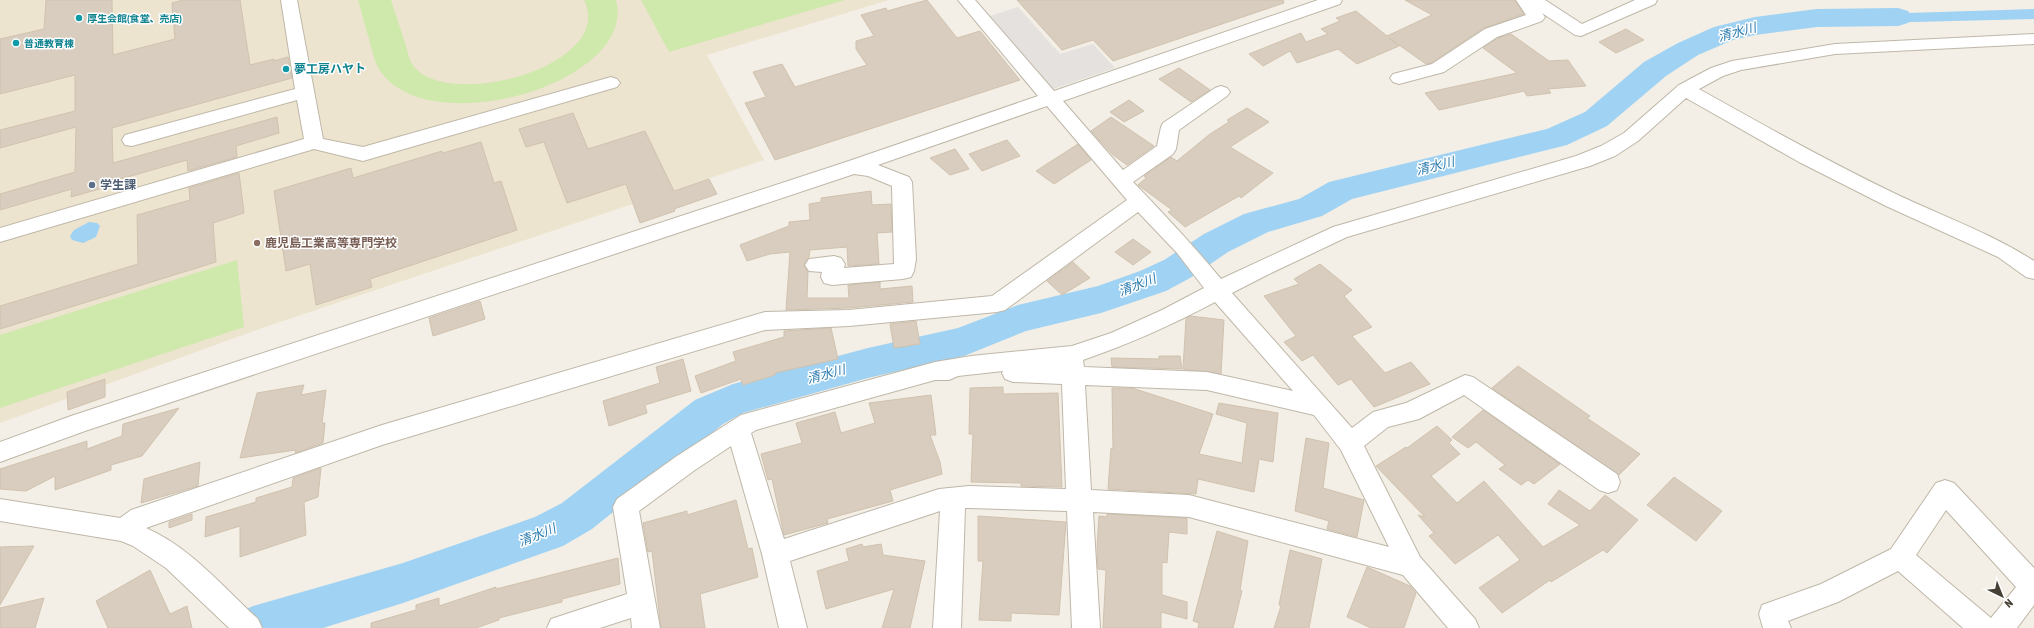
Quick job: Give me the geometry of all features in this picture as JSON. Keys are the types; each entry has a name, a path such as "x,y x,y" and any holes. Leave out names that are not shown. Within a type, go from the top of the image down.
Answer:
{"street":[{"path":"289,0 314,143"},
{"path":"966,0 1049,99 1121,181 1141,200 1184,248 1219,292 1321,407 1350,443 1411,565 1465,628"},
{"path":"0,452 79,423 853,167 1334,0"},
{"path":"1399,78 1438,68 1490,33 1536,17 1524,0"},
{"path":"1533,0 1581,31 1649,0"},
{"path":"1073,364 1119,339 1219,292 1264,267 1340,232 1583,161 1608,151 1641,129 1685,89 1717,72 1738,65 1772,58 1835,49 2034,39"},
{"path":"0,235 314,143 363,154 611,83"},
{"path":"1685,89 1806,157 1893,201 2005,252 2034,271"},
{"path":"132,140 305,92"},
{"path":"1121,181 1166,149 1170,128 1221,92"},
{"path":"816,265 834,264 832,277 903,271 905,258 902,182 871,170 853,167"},
{"path":"123,530 140,518 382,435 765,321 849,318 997,304 1141,200"},
{"path":"1073,364 1080,500 1083,600 1086,628"},
{"path":"646,628 626,507 738,428 762,417 935,371 1073,364 1208,381 1321,407"},
{"path":"1350,443 1381,419 1411,412 1465,384 1608,482"},
{"path":"738,428 775,554 793,628"},
{"path":"1777,628 1772,614 1829,593 1900,557 1945,491 2033,586 2000,628"},
{"path":"948,628 953,498"},
{"path":"775,554 939,500 953,498 1080,500 1189,506 1411,565"},
{"path":"0,510 123,530 149,541 175,558 240,621"},
{"path":"1900,557 1983,628"},
{"path":"561,628 641,602"}],"shaded area":[{"name":"鹿児島工業高等専門学校","path":"0,0 889,0 707,55 764,160 265,327 0,423"},
{"path":"1018,7 1060,54 1093,44 1115,68 1053,89 990,16"}],"green space":[{"path":"358,0 391,0 412,64 430,78 457,84 490,83 523,75 553,62 576,45 587,24 584,0 616,0 614,31 593,58 559,80 517,96 473,103 431,100 396,87 375,61"},
{"path":"641,0 845,0 669,52"},
{"path":"237,260 244,327 0,408 0,335"}],"water":[{"path":"2034,9 2034,19 1873,23 1846,18 1845,15"},
{"path":"89,222 97,223 100,226 96,237 83,243 72,240 70,236 74,230"}],"building":[{"path":"46,0 112,0 113,55 175,39 172,3 183,0 240,0 250,65 288,57 292,78 112,128 113,163 277,117 279,133 236,146 237,157 188,171 187,160 110,182 110,186 71,197 72,189 0,210 0,194 75,172 76,127 0,148 0,130 75,111 75,75 0,94 0,39 44,29"},
{"path":"927,0 957,38 980,31 1020,80 775,160 745,103 766,97 753,72 782,64 795,87 867,65 856,49 856,41 874,36 861,15 886,8 887,11"},
{"path":"1017,0 1283,0 1284,3 1113,61 1093,40 1062,50"},
{"path":"1405,0 1515,0 1524,14 1484,28 1431,63 1426,64 1389,38 1399,46 1357,64 1338,49 1297,63 1290,51 1263,66 1249,54 1301,33 1306,42 1328,34 1321,29 1340,21 1336,18 1356,11 1387,36 1432,15"},
{"path":"1626,29 1644,40 1616,53 1599,42"},
{"path":"1511,34 1549,61 1568,60 1586,86 1548,89 1551,93 1527,96 1524,91 1439,110 1425,93 1517,73 1483,48 1498,38"},
{"path":"1179,68 1210,90 1191,102 1159,79"},
{"path":"1129,100 1144,111 1124,122 1110,112"},
{"path":"1247,108 1269,122 1230,147 1273,173 1241,198 1239,196 1185,227 1168,212 1172,210 1138,185 1146,178 1144,176 1171,157 1177,161 1210,134 1229,122 1227,120"},
{"path":"573,113 588,149 645,131 674,191 709,179 717,194 640,223 626,184 567,203 544,142 526,147 519,129"},
{"path":"1111,117 1154,146 1127,165 1112,154 1091,131"},
{"path":"1007,140 1020,156 982,171 969,154"},
{"path":"481,142 494,183 501,181 517,230 370,279 372,287 316,305 310,264 286,271 274,191 351,168 353,178 442,151 443,153"},
{"path":"1078,144 1091,160 1054,184 1036,171"},
{"path":"955,149 969,169 950,175 930,158"},
{"path":"239,173 244,213 213,223 216,262 0,329 0,306 138,264 137,215 190,200 189,188"},
{"path":"871,191 872,205 891,204 892,232 877,233 879,264 848,266 847,247 810,250 809,257 804,264 808,272 807,298 849,298 848,285 880,282 880,289 912,286 913,302 849,308 786,310 790,252 770,254 747,261 740,245 789,226 789,222 810,220 809,204 821,202 821,198"},
{"path":"1133,239 1151,252 1133,265 1115,252"},
{"path":"1073,262 1090,278 1062,295 1047,281"},
{"path":"1320,264 1352,290 1344,296 1372,327 1352,336 1385,373 1411,362 1430,384 1374,407 1351,379 1338,385 1313,355 1302,361 1284,342 1296,336 1264,296 1299,284 1294,279"},
{"path":"480,301 485,319 433,336 429,318"},
{"path":"1190,316 1224,320 1221,374 1183,369 1186,319"},
{"path":"916,321 920,344 894,348 890,324"},
{"path":"831,328 838,359 775,373 775,375 743,385 741,379 701,393 695,376 736,361 733,352 784,337 784,331"},
{"path":"1159,356 1180,356 1182,369 1112,367 1111,358 1159,359"},
{"path":"683,359 691,391 645,405 647,413 609,426 603,401 660,383 656,367"},
{"path":"1518,366 1590,416 1587,418 1640,454 1619,475 1492,388"},
{"path":"105,379 105,397 68,410 67,392"},
{"path":"304,385 301,395 326,390 322,423 325,423 323,443 295,453 296,450 240,458 257,393"},
{"path":"1003,387 1003,394 1058,393 1062,487 1021,486 1021,483 971,482 973,434 969,434 970,388"},
{"path":"1112,388 1132,388 1213,414 1199,454 1242,463 1247,423 1216,414 1219,403 1278,413 1273,462 1259,459 1254,492 1198,479 1196,494 1108,489 1111,448 1113,449"},
{"path":"931,395 936,435 930,435 940,462 942,474 890,490 893,501 827,519 828,523 784,535 772,479 768,480 761,454 802,443 796,423 835,412 841,433 875,423 869,403"},
{"path":"179,408 142,456 111,465 111,470 55,490 55,476 26,491 0,489 0,469 87,441 87,449 122,436 123,424"},
{"path":"1483,410 1560,464 1534,484 1528,480 1521,485 1499,469 1505,465 1476,442 1468,448 1452,437"},
{"path":"1437,426 1452,440 1449,443 1460,454 1431,476 1457,503 1484,481 1543,547 1580,525 1548,504 1559,490 1590,511 1605,495 1638,520 1607,553 1603,550 1551,582 1550,580 1502,613 1479,588 1520,560 1498,535 1455,564 1429,536 1434,533 1418,515 1425,517 1376,466 1406,447 1407,448"},
{"path":"1306,438 1329,443 1323,488 1364,500 1357,537 1327,529 1329,521 1295,511"},
{"path":"200,462 198,486 141,503 144,479"},
{"path":"321,468 318,497 304,502 306,535 240,557 240,526 205,537 206,517 256,502 256,498 292,487 293,478"},
{"path":"1674,477 1722,511 1696,541 1647,505"},
{"path":"736,500 748,549 752,548 758,577 700,594 705,628 661,628 652,551 648,552 643,523 687,511 687,515"},
{"path":"192,514 192,520 169,528 169,522"},
{"path":"1107,514 1187,518 1187,534 1169,532 1167,563 1162,562 1162,595 1187,602 1187,619 1161,612 1161,628 1103,628 1106,570 1098,569 1097,548 1099,516 1107,517"},
{"path":"978,516 1066,522 1059,615 1011,613 1011,621 979,620 983,561 978,561"},
{"path":"1217,531 1248,541 1240,590 1242,591 1233,628 1198,628 1199,623 1193,621"},
{"path":"862,544 863,547 881,544 883,555 925,561 910,628 882,628 894,589 826,609 817,571 849,561 846,549"},
{"path":"34,546 0,605 0,547"},
{"path":"1290,550 1322,559 1309,628 1274,628 1281,606 1279,605"},
{"path":"618,558 620,584 562,599 562,602 499,618 499,620 476,628 371,628 371,623 416,610 416,605 439,598 439,606 496,587 496,589"},
{"path":"1367,567 1410,586 1416,593 1404,628 1371,628 1347,617"},
{"path":"150,570 170,614 187,606 192,628 108,628 96,601"},
{"path":"44,598 35,628 0,628 0,608"}],"waterway":[{"name":"清水川","path":"253,628 403,583 548,532 577,516 709,412 733,400 868,363 964,341 1018,319 1101,299 1153,281 1177,269 1216,243 1256,223 1310,208 1341,190 1556,137 1596,119 1655,69 1688,49 1724,33 1755,26 1817,18 1898,17"}],"place":[{"name":"厚生会館(食堂、売店)","path":"79,18"},
{"name":"普通教育棟","path":"16,43"},
{"name":"夢工房ハヤト","path":"286,69"},
{"name":"学生課","path":"92,185"},
{"name":"鹿児島工業高等専門学校","path":"257,243"}]}
